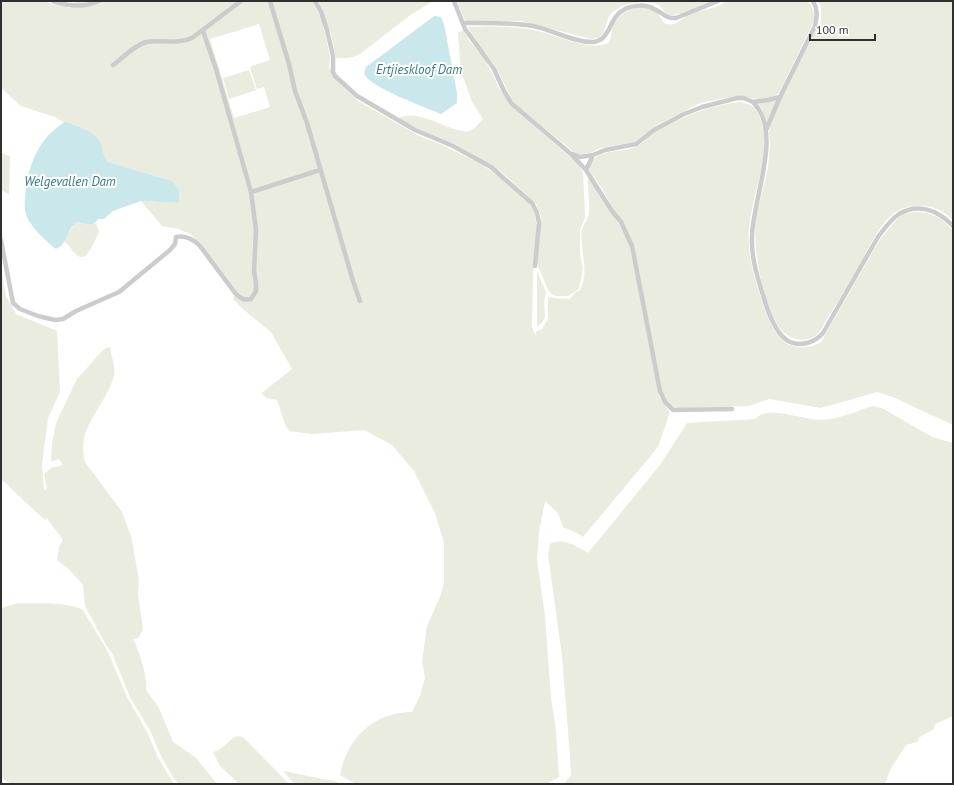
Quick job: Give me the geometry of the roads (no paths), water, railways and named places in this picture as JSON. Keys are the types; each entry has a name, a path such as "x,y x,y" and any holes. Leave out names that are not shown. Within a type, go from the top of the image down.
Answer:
{"street":[{"path":"53,1 68,6 79,6 100,1"},
{"path":"113,65 129,51 144,43 186,41 203,31 241,1"},
{"path":"270,1 289,64 295,91 307,124 360,301"},
{"path":"315,1 321,12 333,56 333,72 357,96 415,130 453,146 490,167 532,203 537,212 539,223 535,266"},
{"path":"454,1 465,29 475,45 494,69 512,104 571,154 586,170 612,211 621,222 632,246 660,391 665,402 673,410 732,409"},
{"path":"463,23 534,26 583,41 593,42 604,38 615,16 628,8 645,6 654,8 671,19 718,1"},
{"path":"766,131 780,97 815,26 818,15 813,1"},
{"path":"1,240 13,303 20,309 49,319 63,319 76,311 119,292 170,250 175,244 176,237 181,236 187,237 200,246 235,293 241,298 247,300 251,299 256,291 254,271 256,230 251,192 216,69 203,31"},
{"path":"753,102 780,97"},
{"path":"571,154 580,156 593,155 605,150 636,144 654,130 684,114 702,107 737,98 744,98 753,102 761,112 766,131 765,164 753,219 752,238 756,274 769,314 778,331 790,342 800,344 818,339 823,333 878,237 888,224 900,214 908,210 930,210 945,218 953,226"},
{"path":"586,170 593,155"},
{"path":"251,192 320,170"}],"water":[{"name":"Ertjieskloof Dam","path":"434,16 441,17 444,24 457,93 457,103 441,114 387,91 364,74 366,67"},
{"name":"Welgevallen Dam","path":"65,122 84,129 98,138 102,152 108,162 172,181 179,191 179,203 141,201 113,211 104,219 98,219 93,224 77,222 71,228 63,244 56,249 29,221 25,210 25,199 33,160 43,142"}]}
